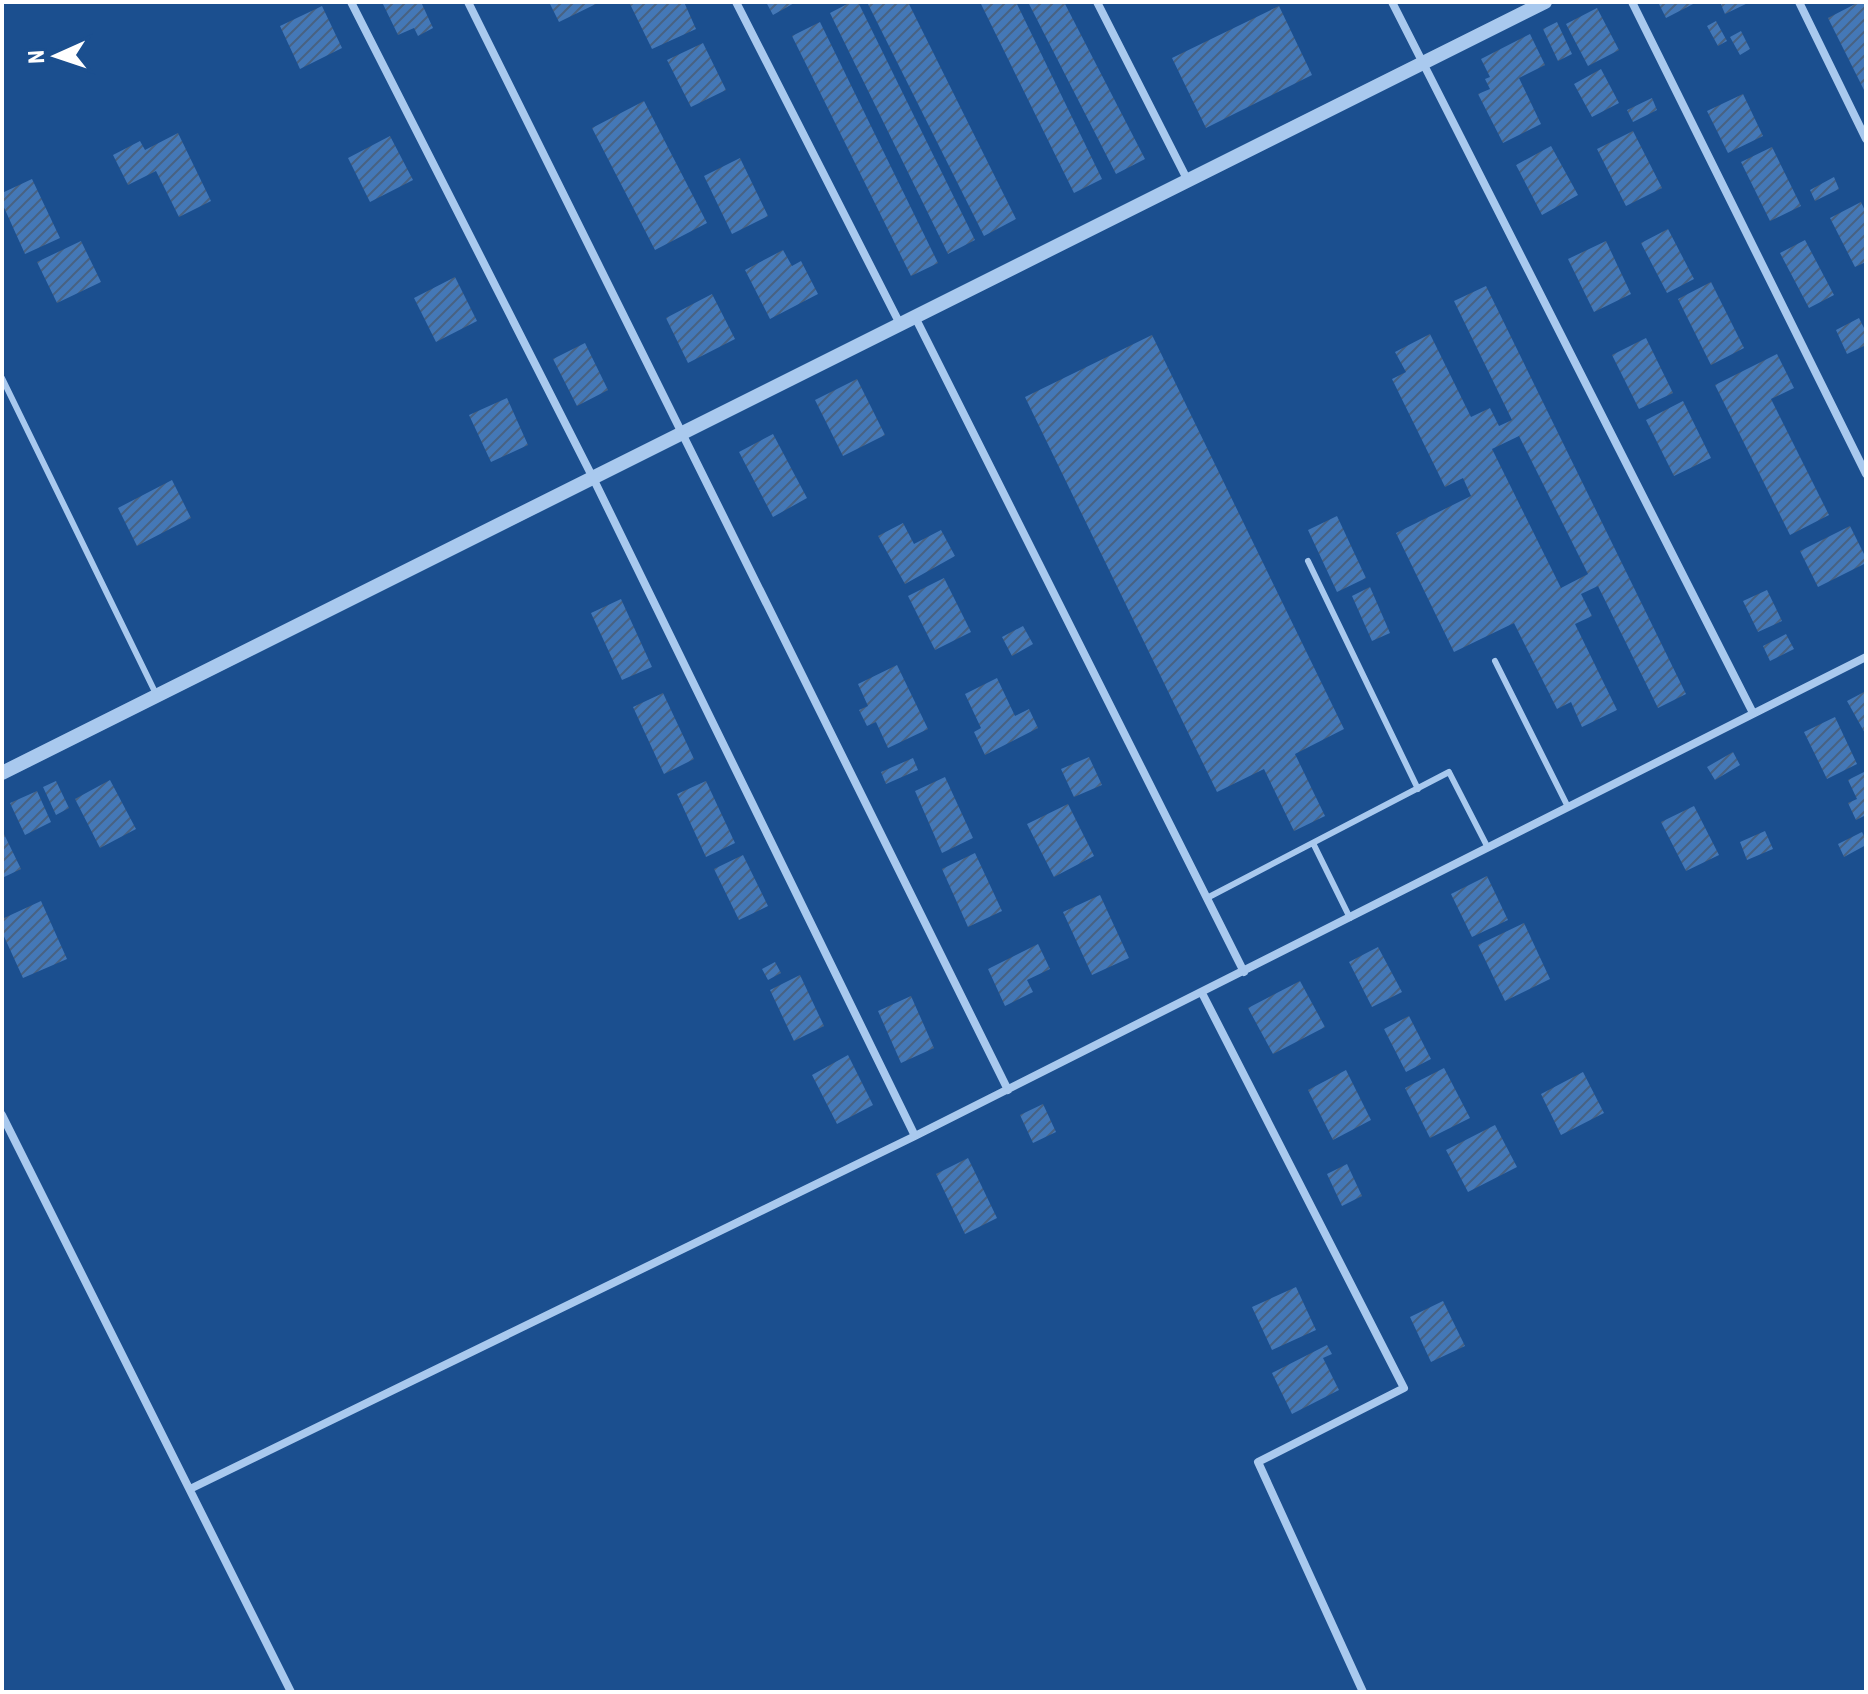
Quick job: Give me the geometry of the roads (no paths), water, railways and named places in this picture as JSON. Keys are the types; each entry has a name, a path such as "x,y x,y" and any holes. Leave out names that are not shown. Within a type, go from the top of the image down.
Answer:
{"street":[{"path":"351,2 593,478 915,1136"},
{"path":"468,2 1008,1090"},
{"path":"736,2 900,324"},
{"path":"1097,2 1188,181"},
{"path":"1392,2 1753,713"},
{"path":"2,773 1545,2"},
{"path":"1632,2 1866,474"},
{"path":"1799,2 1866,139"},
{"path":"915,317 1244,972"},
{"path":"190,1489 1008,1090 1866,657"},
{"path":"1202,993 1404,1388 1258,1462 1363,1692"},
{"path":"2,1115 291,1692"}],"lane":[{"path":"2,378 157,696"},
{"path":"1308,561 1418,789"},
{"path":"1495,661 1568,807"},
{"path":"1207,898 1449,772 1488,848"},
{"path":"1313,843 1350,918"}]}
